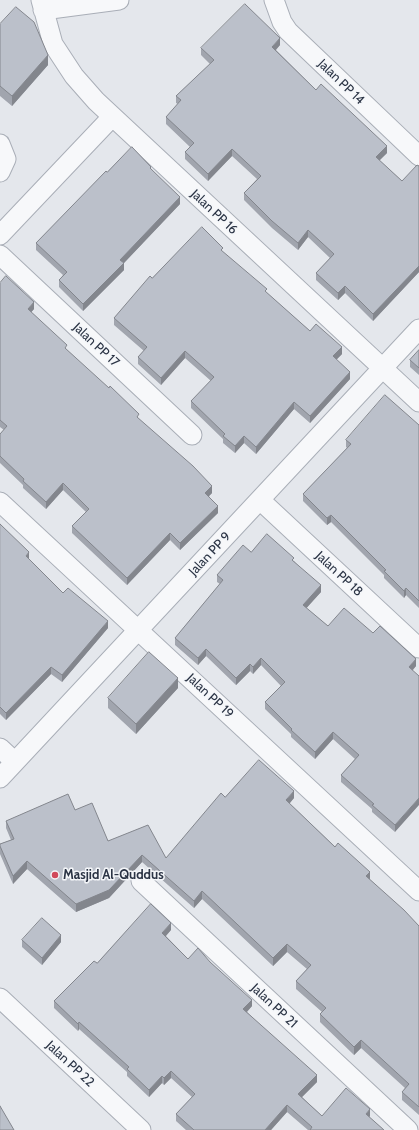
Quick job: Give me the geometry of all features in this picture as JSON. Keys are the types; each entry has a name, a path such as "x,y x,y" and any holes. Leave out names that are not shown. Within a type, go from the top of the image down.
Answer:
{"street":[{"path":"42,5 119,0"},
{"name":"Jalan PP 14","path":"274,0 282,22 288,31 419,156"},
{"name":"Jalan PP 16","path":"42,5 52,44 74,76 112,117 419,402"},
{"path":"0,235 112,117"},
{"path":"0,144 6,158 0,172"},
{"name":"Jalan PP 17","path":"0,255 192,435"},
{"name":"Jalan PP 9","path":"0,778 419,329"},
{"name":"Jalan PP 18","path":"260,500 419,648"},
{"name":"Jalan PP 19","path":"0,502 419,891"},
{"path":"0,748 15,762"},
{"name":"Jalan PP 21","path":"141,882 408,1130"},
{"name":"Jalan PP 22","path":"0,998 141,1130"}],"building":[{"path":"245,4 280,38 272,47 316,90 321,84 387,146 376,157 402,181 417,165 419,166 419,266 373,314 345,286 338,293 316,273 334,254 308,230 298,243 272,221 244,193 261,176 232,149 208,174 185,152 194,143 166,117 181,100 176,96 214,60 201,48"},
{"path":"16,7 34,22 48,55 12,96 0,86 0,24"},
{"path":"132,147 151,167 150,168 180,197 120,260 124,263 83,304 59,280 67,272 36,243 106,171 107,172"},
{"path":"202,227 223,248 221,250 267,289 265,291 310,331 316,324 342,347 333,356 350,372 310,416 294,402 256,447 244,436 235,446 223,436 225,434 191,401 214,377 185,351 161,378 138,357 147,347 114,318 150,276 152,278"},
{"path":"6,276 34,302 28,309 67,345 65,348 109,388 110,386 139,414 137,417 193,466 212,486 205,493 218,506 180,543 170,533 127,578 72,526 89,509 63,483 46,502 23,481 24,479 0,456 0,434 7,426 0,420 0,283"},
{"path":"419,350 419,368 410,360"},
{"path":"385,395 419,425 419,601 406,588 404,591 384,571 386,570 331,515 327,518 303,494 351,444 346,440"},
{"path":"0,524 29,552 26,556 63,593 68,588 108,621 62,675 51,667 6,713 0,707"},
{"path":"267,534 294,558 292,560 321,585 303,605 328,626 344,608 373,633 380,626 416,659 409,667 419,676 419,798 395,825 341,775 359,755 333,732 315,752 291,730 292,729 265,702 285,682 261,658 253,667 250,664 236,678 206,649 198,658 175,638 223,580 217,575 243,545 251,552"},
{"path":"149,652 178,678 136,724 108,698"},
{"path":"259,760 294,791 286,800 335,847 338,843 370,872 366,876 404,910 419,926 419,1107 402,1092 409,1084 361,1040 354,1047 320,1014 326,1008 296,981 311,965 287,944 273,958 202,891 194,901 142,855 109,890 76,904 27,861 13,876 0,846 0,844 14,839 6,821 68,794 75,810 92,803 108,841 148,825 166,858 221,793 225,797"},
{"path":"151,904 171,923 162,933 188,959 198,948 210,962 252,1000 243,1009 317,1075 298,1094 322,1116 346,1088 370,1109 366,1114 384,1130 310,1130 312,1127 287,1105 265,1130 194,1130 176,1114 195,1094 171,1071 164,1078 162,1076 149,1090 127,1069 129,1067 79,1022 78,1024 54,1001 94,961 97,963"},
{"path":"42,918 61,935 42,958 22,940"},
{"path":"0,1106 14,1130 0,1130"}],"place":[{"name":"Masjid Al-Quddus","path":"55,875"}]}
